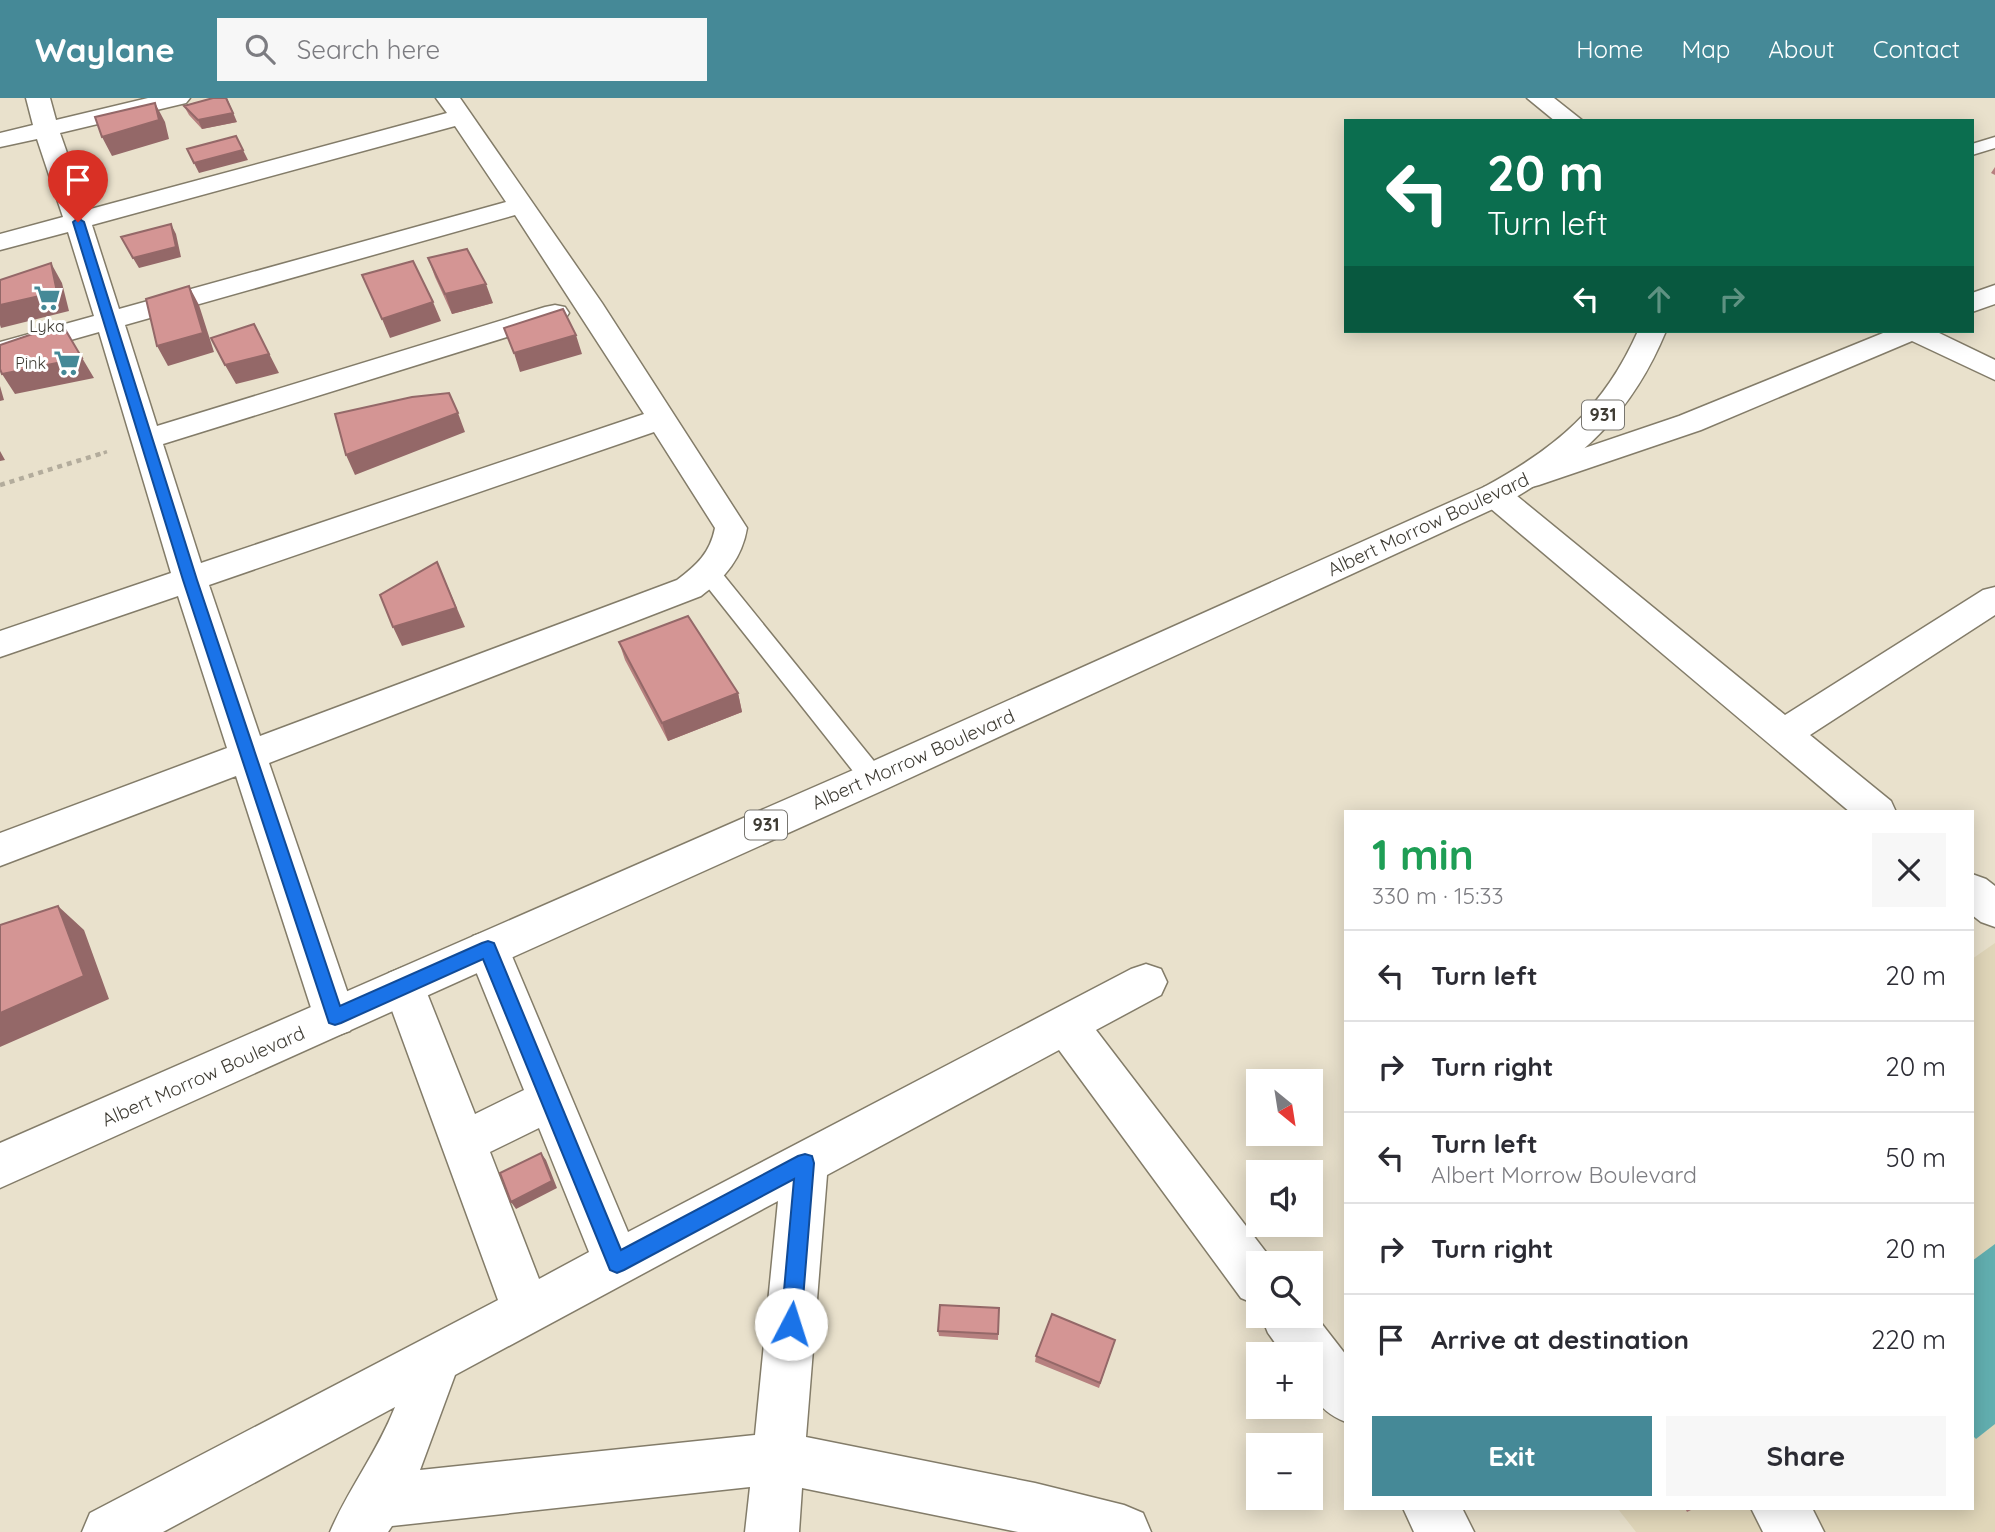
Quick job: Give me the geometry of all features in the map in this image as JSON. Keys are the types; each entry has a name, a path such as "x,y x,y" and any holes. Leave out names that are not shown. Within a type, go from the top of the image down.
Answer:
{"main road":[{"path":"0,140 42,114 178,98"},
{"path":"1539,98 1568,119"},
{"path":"0,242 78,222 454,107 588,303 731,528 729,544 721,561 689,588 0,850"},
{"path":"42,114 190,580 335,1017"},
{"path":"0,351 520,206"},
{"path":"1974,303 1995,293"},
{"path":"146,439 588,303"},
{"name":"Albert Morrow Boulevard","path":"0,1166 873,778 1495,495 1528,478 1593,426 1623,389 1641,361 1651,333"},
{"path":"1528,478 1689,423 1907,333"},
{"path":"1916,333 1995,372"},
{"path":"0,644 661,419"},
{"path":"1495,495 1875,810"},
{"path":"1784,734 1995,599"},
{"path":"1974,893 1995,910"},
{"path":"488,949 617,1263"},
{"path":"109,1532 1146,982"},
{"path":"404,986 527,1311"},
{"path":"1066,1025 1246,1264"},
{"path":"463,1142 550,1100"},
{"path":"772,1532 805,1163"},
{"path":"1294,1328 1344,1394"},
{"path":"367,1517 425,1399 434,1360"},
{"path":"367,1517 780,1458 1035,1509 1124,1532"},
{"path":"1430,1510 1447,1532"},
{"path":"1779,1510 1797,1532"}],"lane":[{"path":"1974,149 1995,142"},
{"path":"709,573 873,778"}],"path":[{"path":"0,485 146,439"}],"shaded area":[{"path":"1995,943 1995,1532 1636,1532 1619,1510 1974,1510 1974,958"}],"water":[{"path":"1995,1244 1995,1424 1976,1439 1974,1437 1974,1260"}],"building":[{"path":"213,98 226,98 233,113 198,120 184,106"},
{"path":"155,103 159,120 102,137 95,117"},
{"path":"236,136 243,150 194,163 187,149"},
{"path":"171,224 176,247 133,258 121,237"},
{"path":"467,249 486,284 445,294 428,258"},
{"path":"413,261 433,302 382,319 362,275"},
{"path":"51,263 57,292 0,305 0,280"},
{"path":"189,286 203,333 157,346 146,299"},
{"path":"563,309 576,335 514,353 504,328"},
{"path":"62,324 82,358 2,374 0,345"},
{"path":"254,324 269,354 225,365 211,338"},
{"path":"449,393 458,413 346,455 335,414 412,397"},
{"path":"437,562 456,608 393,627 380,595"},
{"path":"688,616 738,693 662,723 619,642"},
{"path":"58,906 84,976 0,1013 0,925"},
{"path":"541,1153 552,1181 511,1202 500,1173"},
{"path":"940,1305 999,1308 998,1334 938,1331"},
{"path":"1052,1314 1115,1340 1100,1383 1036,1356"}],"place":[{"name":"Lyka","path":"47,298"},
{"name":"Pink","path":"67,363"}],"route":[{"path":"78,222 190,580 335,1017 488,949 617,1263 805,1163 791,1324"}]}
